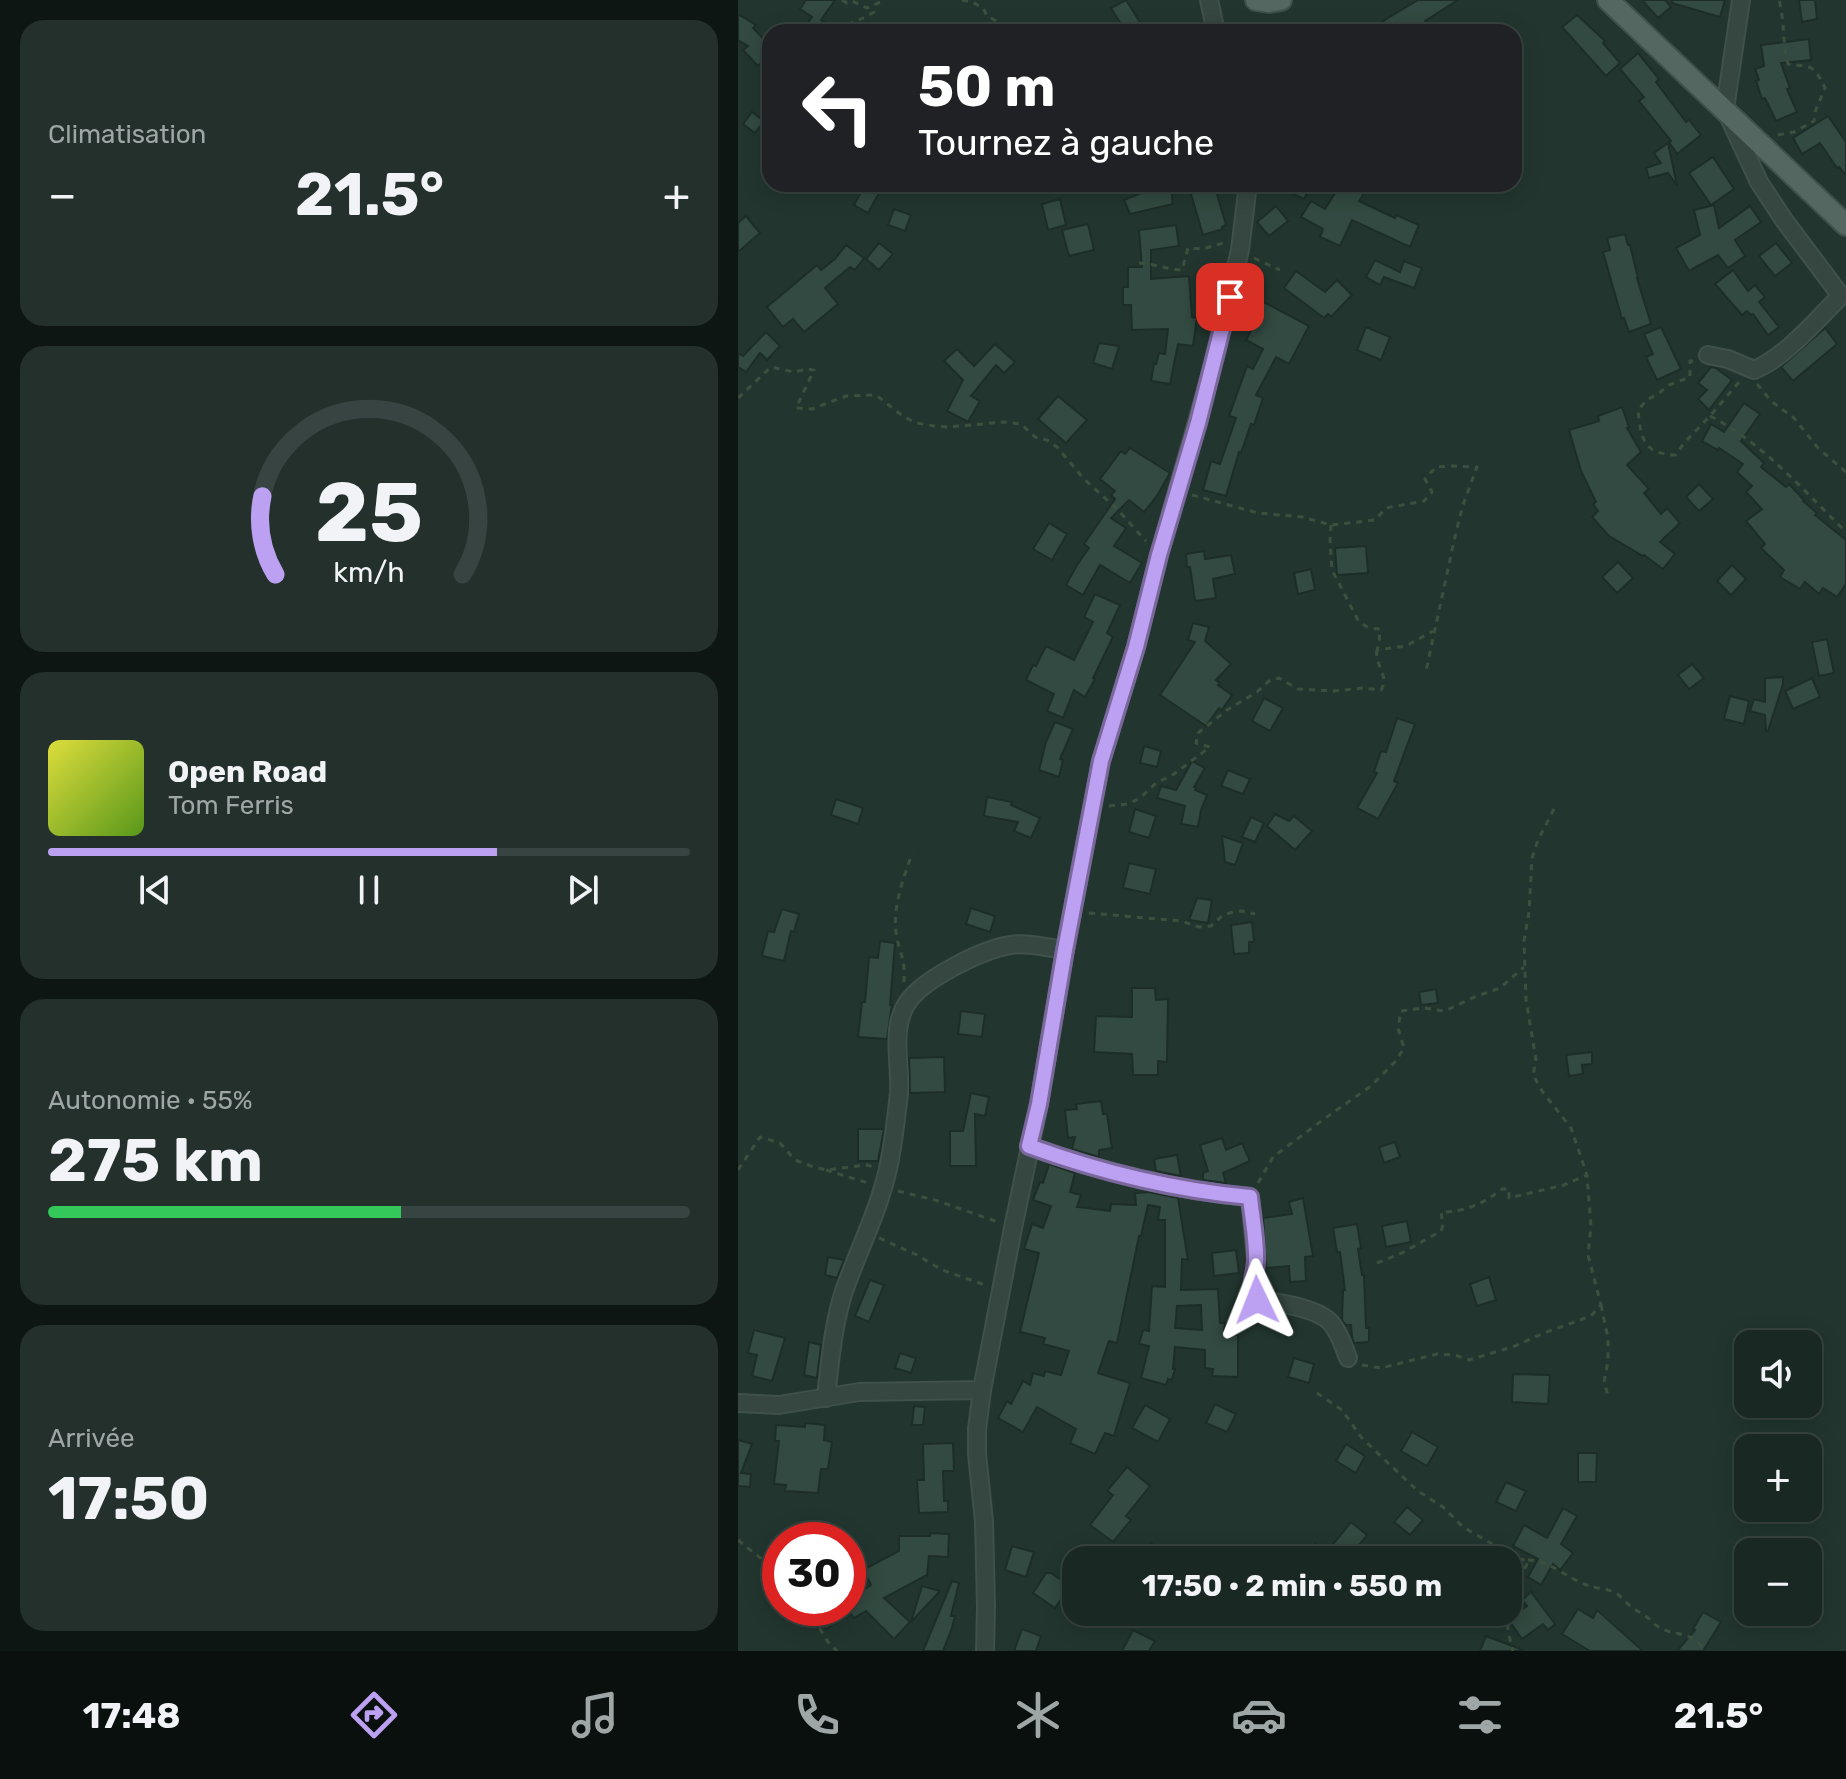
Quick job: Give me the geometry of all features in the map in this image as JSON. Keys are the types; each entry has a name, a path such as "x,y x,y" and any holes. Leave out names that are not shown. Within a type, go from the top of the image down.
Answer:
{"main road":[{"path":"1256,0 1281,0"},
{"path":"1608,0 1846,225"}],"street":[{"path":"1209,0 1214,24"},
{"path":"1708,355 1728,359 1752,372 1784,351 1841,296 1759,182 1725,109 1741,0"},
{"path":"985,1651 984,1521 977,1454 982,1390 1039,1104 1101,761 1136,647 1212,369 1240,250 1247,192"},
{"path":"826,1398 836,1318 886,1180 899,1091 898,1031 902,1013 909,1000 935,978 979,955 1014,944 1065,950"},
{"path":"1029,1146 1074,1162 1144,1179 1216,1194 1250,1197 1256,1260 1253,1295 1257,1300 1315,1313 1331,1322 1348,1358"},
{"path":"738,1403 779,1405 859,1392 982,1390"}],"path":[{"path":"842,0 867,8 885,0"},
{"path":"962,0 983,8 987,16 1002,24"},
{"path":"1754,138 1794,132 1814,121 1825,88 1818,74 1809,66 1788,64 1779,0"},
{"path":"846,24 874,12 874,5"},
{"path":"1139,263 1182,270 1188,248 1203,249 1223,243 1280,270"},
{"path":"1708,355 1690,361 1690,377 1669,385 1638,410 1640,433 1647,446 1660,455 1676,455 1737,384 1752,372 1771,401 1794,418 1818,448 1846,472"},
{"path":"738,398 771,367 794,372 807,369 814,370 796,408 812,409 846,396 876,395 917,423 948,427 1004,422 1021,424 1035,437 1057,447 1159,555"},
{"path":"1710,416 1749,442 1806,491 1846,532"},
{"path":"1177,491 1258,513 1302,517 1331,525 1375,520 1386,508 1424,501 1432,492 1425,479 1436,467 1477,467 1463,505 1426,671"},
{"path":"1094,802 1112,807 1140,798 1156,783 1174,774 1210,747 1196,743 1198,733 1269,681 1279,678 1298,689 1381,690 1385,684 1384,675 1375,658 1380,629 1369,628 1359,622 1332,570 1331,525"},
{"path":"1377,650 1406,646 1434,631"},
{"path":"1555,807 1532,858 1524,941 1526,1000 1536,1060 1533,1075 1571,1128 1587,1175 1591,1226 1588,1255 1608,1338 1604,1382 1609,1399"},
{"path":"909,1000 903,981 905,966 897,938 896,907 898,891 912,853"},
{"path":"1073,912 1170,919 1199,927 1211,926 1223,915 1233,912 1255,914"},
{"path":"1250,1197 1273,1157 1371,1086 1395,1062 1404,1048 1398,1028 1401,1011 1423,1008 1445,1011 1500,988 1524,967"},
{"path":"738,1170 760,1137 780,1143 795,1160 826,1170 886,1180 1013,1228"},
{"path":"826,1170 867,1165 886,1180"},
{"path":"1377,1263 1441,1231 1441,1212 1456,1212 1475,1206 1502,1189 1509,1189 1509,1198 1564,1185 1587,1175"},
{"path":"868,1232 942,1270 1000,1291"},
{"path":"1348,1358 1381,1368 1437,1354 1469,1360 1515,1346 1591,1316 1601,1305"},
{"path":"1317,1393 1342,1410 1361,1437 1418,1491 1443,1507 1463,1527 1516,1558 1544,1562 1580,1582 1617,1593 1658,1627 1700,1642 1704,1651"},
{"path":"738,1540 762,1559"},
{"path":"1522,1576 1526,1560"},
{"path":"818,1626 837,1651"},
{"path":"1508,1626 1513,1651"}],"building":[{"path":"806,0 835,0 821,20 826,24 807,24 812,17 800,9"},
{"path":"1126,0 1141,24 1121,24 1111,8"},
{"path":"1418,0 1458,0 1425,21 1427,24 1385,24 1383,21"},
{"path":"1642,0 1665,0 1671,7 1658,18"},
{"path":"1672,0 1725,0 1720,17 1672,3"},
{"path":"1799,0 1815,0 1817,19 1802,22"},
{"path":"738,14 756,25 753,28 762,38 762,62 758,66 743,50 748,46 738,40"},
{"path":"1577,15 1605,41 1603,43 1620,63 1606,76 1562,27"},
{"path":"1809,39 1811,60 1781,63 1797,112 1776,121 1765,98 1762,99 1756,81 1759,80 1755,69 1764,66 1761,45"},
{"path":"1638,53 1686,122 1689,120 1701,135 1677,154 1671,141 1639,101 1644,97 1620,69"},
{"path":"752,112 762,120 755,133 743,124"},
{"path":"1828,116 1846,142 1846,175 1837,168 1820,143 1802,154 1793,138"},
{"path":"1668,143 1677,186 1668,173 1649,178 1646,168 1661,163 1654,153"},
{"path":"1713,157 1734,189 1711,205 1689,173"},
{"path":"861,192 879,193 868,213 854,205"},
{"path":"1144,192 1171,192 1173,204 1130,214 1124,200"},
{"path":"1190,192 1216,192 1226,225 1223,229 1203,235"},
{"path":"1289,192 1307,192 1304,199"},
{"path":"1336,192 1365,192 1359,201 1395,218 1396,215 1419,225 1410,247 1352,220 1340,246 1320,237 1323,229 1301,217 1311,201 1325,209"},
{"path":"1060,199 1066,225 1048,230 1042,204"},
{"path":"1714,205 1719,228 1750,206 1761,222 1735,240 1745,256 1728,268 1718,255 1689,271 1676,248 1700,235 1694,210"},
{"path":"1276,206 1288,221 1269,236 1257,222"},
{"path":"894,209 911,215 905,231 888,225"},
{"path":"746,216 760,233 738,252 738,223"},
{"path":"1088,224 1094,250 1069,256 1062,230"},
{"path":"1176,225 1179,246 1151,250 1151,279 1189,276 1192,317 1197,318 1193,346 1178,344 1170,384 1151,381 1159,353 1165,354 1168,329 1132,330 1131,305 1123,305 1123,287 1128,287 1128,267 1142,267 1139,230"},
{"path":"1625,234 1651,324 1629,332 1622,319 1603,252 1610,250 1607,238"},
{"path":"879,243 893,254 879,270 866,259"},
{"path":"1776,243 1792,263 1775,276 1759,256"},
{"path":"846,245 864,258 855,270 850,267 825,288 838,304 804,332 793,319 783,327 767,307 817,265 821,270"},
{"path":"1375,260 1400,272 1404,261 1422,268 1414,288 1384,277 1380,285 1366,277"},
{"path":"1733,270 1748,291 1755,285 1765,297 1759,302 1779,327 1768,335 1753,314 1747,311 1742,315 1715,284"},
{"path":"1296,271 1325,292 1337,280 1352,295 1331,317 1328,314 1324,318 1284,288"},
{"path":"1254,297 1309,326 1289,364 1276,357 1256,395 1263,398 1254,425 1251,424 1239,452 1226,496 1203,490 1211,461 1220,464 1236,418 1229,416 1247,366 1253,369 1263,349 1246,340 1256,321 1245,315"},
{"path":"1366,327 1390,337 1381,360 1357,350"},
{"path":"1661,327 1681,369 1657,380 1646,357 1653,354 1644,334"},
{"path":"1825,328 1837,344 1793,381 1781,367"},
{"path":"766,332 780,346 767,360 760,353 746,372 738,367 738,353 743,356"},
{"path":"1099,343 1119,346 1112,369 1093,363"},
{"path":"995,344 1015,362 1004,373 996,365 971,396 980,401 968,422 947,411 963,380 944,361 957,349 974,366"},
{"path":"1711,367 1732,380 1709,410 1698,399 1707,390 1698,383"},
{"path":"1058,396 1087,420 1066,443 1038,419"},
{"path":"1744,403 1760,414 1741,441 1764,463 1761,467 1786,487 1789,484 1817,513 1815,515 1846,540 1846,584 1837,597 1823,588 1819,594 1805,582 1800,589 1780,577 1784,570 1761,548 1765,544 1746,521 1762,509 1746,492 1752,486 1737,472 1743,464 1702,441 1711,424 1724,432"},
{"path":"1622,407 1627,428 1641,452 1627,465 1649,489 1644,493 1661,514 1667,508 1680,523 1660,542 1675,554 1663,569 1609,536 1592,517 1598,511 1593,504 1596,502 1581,471 1569,430 1599,421 1598,416"},
{"path":"1130,448 1170,473 1144,512 1129,500 1111,518 1126,528 1114,546 1142,563 1130,583 1100,565 1083,595 1066,585 1089,548 1084,544 1115,499 1111,495 1115,491 1100,479 1121,451 1125,454"},
{"path":"1699,484 1713,499 1699,511 1686,497"},
{"path":"1049,523 1067,534 1052,560 1033,549"},
{"path":"1366,546 1368,573 1337,575 1335,548"},
{"path":"1204,551 1205,559 1231,555 1235,574 1213,579 1216,598 1195,601 1186,554"},
{"path":"1618,562 1633,578 1617,593 1602,577"},
{"path":"1732,565 1746,579 1731,595 1717,581"},
{"path":"1311,569 1315,590 1298,594 1294,573"},
{"path":"1095,594 1120,605 1107,633 1113,637 1085,697 1074,690 1063,718 1047,711 1054,694 1026,680 1046,646 1074,660 1093,622 1084,617"},
{"path":"1193,623 1209,627 1205,641 1231,664 1216,680 1232,695 1206,726 1160,695 1195,642 1188,640"},
{"path":"1827,639 1834,673 1819,676 1812,642"},
{"path":"1692,664 1704,678 1689,689 1678,675"},
{"path":"1783,677 1766,731 1765,715 1750,711 1754,699 1765,702 1765,678"},
{"path":"1812,678 1820,697 1793,709 1785,691"},
{"path":"1730,696 1749,701 1744,724 1724,719"},
{"path":"1264,698 1283,708 1270,731 1252,721"},
{"path":"1397,718 1415,724 1394,781 1398,783 1378,819 1357,808 1377,773 1374,772 1381,751 1386,752"},
{"path":"1055,722 1073,729 1060,759 1063,760 1059,777 1039,770"},
{"path":"1144,746 1161,751 1157,767 1140,763"},
{"path":"1192,761 1205,768 1194,787 1207,795 1198,827 1181,824 1185,806 1157,798 1161,786 1176,790"},
{"path":"1228,770 1250,779 1243,794 1221,786"},
{"path":"987,797 1012,802 1011,805 1040,818 1031,838 1014,831 1018,822 984,816"},
{"path":"836,799 863,808 858,824 831,815"},
{"path":"1135,809 1156,816 1149,838 1129,832"},
{"path":"1275,814 1289,821 1294,816 1312,831 1295,850 1267,826"},
{"path":"1251,817 1264,823 1255,842 1242,837"},
{"path":"1222,836 1243,843 1235,865 1225,862"},
{"path":"1129,863 1156,869 1150,894 1123,888"},
{"path":"1197,898 1212,900 1208,923 1189,920"},
{"path":"971,908 995,916 990,932 966,924"},
{"path":"782,909 799,914 794,932 791,931 784,961 762,956 768,931 774,932"},
{"path":"1252,922 1254,942 1249,942 1249,953 1234,954 1231,925"},
{"path":"880,941 895,943 887,1039 858,1037 869,957 878,958"},
{"path":"1132,988 1155,988 1156,1000 1168,999 1167,1062 1158,1061 1158,1075 1133,1075 1132,1054 1094,1052 1096,1016 1132,1017"},
{"path":"1436,989 1438,1003 1421,1005 1419,992"},
{"path":"961,1011 985,1014 982,1037 958,1034"},
{"path":"1592,1052 1592,1064 1582,1065 1583,1074 1569,1076 1566,1055"},
{"path":"944,1057 945,1092 910,1093 909,1058"},
{"path":"971,1093 989,1097 985,1116 975,1114 976,1166 950,1166 950,1131 963,1131"},
{"path":"1101,1101 1103,1114 1107,1114 1112,1148 1099,1150 1099,1157 1072,1149 1075,1137 1068,1138 1065,1110 1077,1109 1076,1104"},
{"path":"858,1129 884,1129 878,1161 858,1161"},
{"path":"1222,1138 1226,1150 1242,1143 1250,1161 1223,1173 1226,1183 1203,1180 1203,1173 1208,1171 1200,1145"},
{"path":"1395,1142 1400,1157 1384,1163 1379,1147"},
{"path":"1177,1155 1181,1176 1156,1171 1154,1159"},
{"path":"1049,1164 1075,1173 1070,1192 1081,1195 1077,1207 1110,1211 1111,1204 1136,1205 1135,1193 1149,1192 1178,1198 1188,1260 1182,1259 1181,1290 1218,1289 1220,1323 1225,1323 1224,1331 1238,1335 1238,1377 1212,1376 1213,1369 1205,1368 1205,1350 1175,1347 1172,1380 1168,1379 1166,1385 1141,1378 1149,1346 1139,1344 1143,1330 1149,1331 1152,1286 1165,1287 1165,1220 1158,1220 1160,1207 1148,1205 1117,1343 1109,1341 1098,1373 1130,1383 1114,1436 1105,1433 1095,1454 1070,1443 1076,1429 1037,1407 1023,1432 998,1418 1007,1401 1011,1404 1023,1381 1030,1385 1033,1373 1044,1376 1045,1371 1061,1375 1069,1351 1043,1344 1045,1338 1020,1332 1039,1253 1024,1249 1032,1224 1043,1228 1051,1206 1033,1200 1040,1182 1043,1183","holes":["1201,1305 1202,1330 1175,1328 1177,1306"]},
{"path":"1303,1198 1313,1256 1305,1257 1306,1281 1290,1282 1289,1266 1266,1268 1263,1218 1292,1214 1289,1202"},
{"path":"1407,1221 1411,1242 1386,1247 1382,1226"},
{"path":"1357,1224 1369,1342 1354,1343 1351,1325 1346,1325 1342,1320 1345,1290 1333,1228"},
{"path":"1236,1250 1239,1273 1214,1276 1212,1253"},
{"path":"828,1257 844,1260 837,1278 825,1275"},
{"path":"1489,1277 1496,1300 1477,1306 1470,1284"},
{"path":"870,1280 884,1285 869,1322 855,1316"},
{"path":"754,1330 785,1338 772,1381 752,1376 757,1355 748,1353"},
{"path":"809,1342 821,1345 817,1378 804,1375"},
{"path":"900,1353 916,1358 911,1373 895,1368"},
{"path":"1294,1358 1314,1364 1309,1383 1288,1377"},
{"path":"1513,1374 1550,1375 1548,1404 1512,1402"},
{"path":"1215,1404 1236,1414 1227,1432 1206,1423"},
{"path":"1145,1405 1170,1419 1158,1442 1132,1428"},
{"path":"914,1406 925,1407 923,1425 912,1425"},
{"path":"805,1423 825,1425 824,1440 832,1442 828,1469 821,1469 818,1493 785,1491 786,1485 774,1484 779,1441 775,1441 776,1425 805,1427"},
{"path":"1412,1432 1438,1447 1427,1466 1401,1451"},
{"path":"738,1440 752,1444 741,1473 751,1474 750,1487 738,1486"},
{"path":"953,1443 954,1471 943,1471 944,1501 948,1501 948,1512 919,1513 917,1480 924,1480 923,1444"},
{"path":"1346,1444 1365,1456 1356,1473 1336,1461"},
{"path":"1578,1453 1597,1453 1596,1482 1578,1482"},
{"path":"1127,1467 1150,1486 1126,1516 1131,1520 1113,1542 1090,1525 1113,1495 1107,1491"},
{"path":"1506,1482 1526,1491 1516,1511 1496,1502"},
{"path":"1407,1507 1423,1520 1410,1535 1394,1522"},
{"path":"1563,1508 1577,1516 1561,1544 1573,1553 1560,1570 1553,1564 1541,1585 1528,1577 1538,1559 1522,1551 1522,1546 1513,1546 1524,1525 1547,1538"},
{"path":"1351,1522 1367,1535 1358,1546 1332,1546"},
{"path":"930,1533 949,1534 948,1557 929,1556 927,1575 884,1598 910,1622 894,1639 866,1611 866,1588 871,1585 866,1568 899,1551 899,1536 930,1536"},
{"path":"1012,1546 1034,1552 1026,1577 1005,1570"},
{"path":"1046,1573 1062,1581 1062,1598 1055,1608 1033,1593"},
{"path":"952,1581 959,1583 951,1616 955,1616 943,1651 923,1651"},
{"path":"922,1586 940,1591 911,1622"},
{"path":"1531,1592 1555,1624 1548,1630 1543,1624 1522,1639 1513,1626 1522,1626 1522,1609 1527,1606 1522,1600"},
{"path":"1578,1609 1593,1618 1597,1610 1643,1651 1590,1651 1562,1634"},
{"path":"1703,1612 1721,1622 1703,1651 1677,1651 1695,1630"},
{"path":"1022,1629 1041,1636 1036,1651 1014,1651"},
{"path":"1133,1630 1155,1641 1149,1651 1122,1651"},
{"path":"1486,1636 1523,1650 1523,1651 1480,1651"}],"route":[{"path":"1230,297 1136,647 1101,761 1029,1146 1074,1162 1144,1179 1216,1194 1250,1197 1256,1260 1252,1289 1257,1300"}]}
